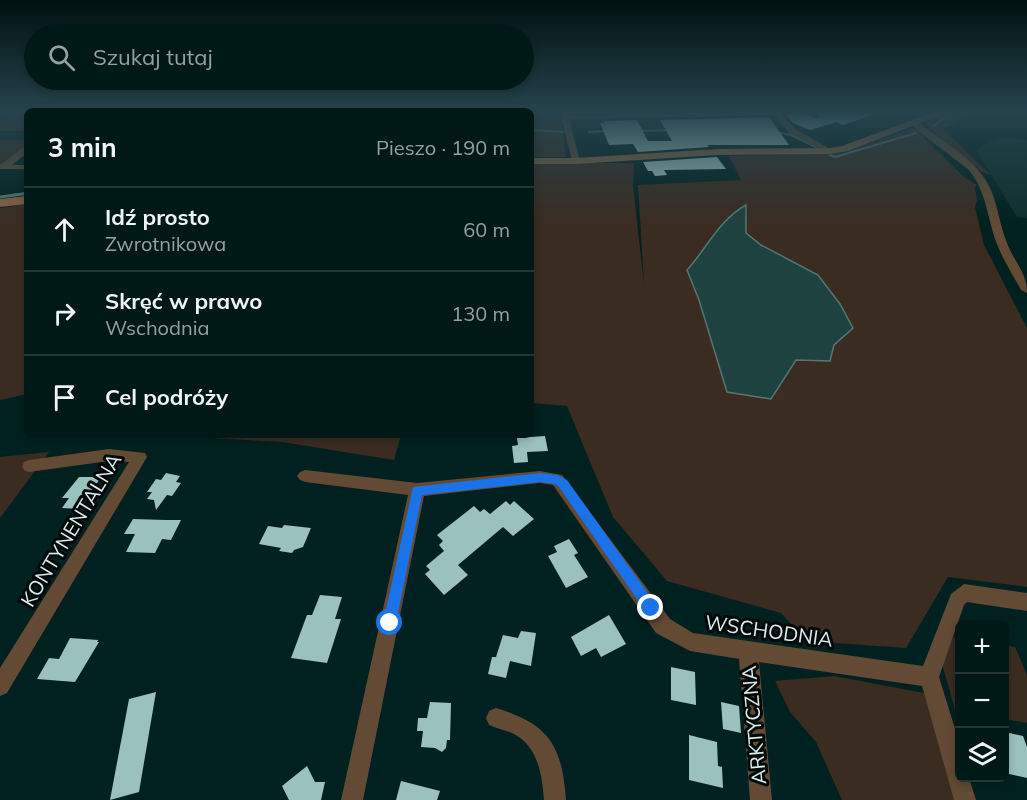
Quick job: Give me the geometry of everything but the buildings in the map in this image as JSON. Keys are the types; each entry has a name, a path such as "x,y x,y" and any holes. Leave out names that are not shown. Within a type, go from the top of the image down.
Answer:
{"street":[{"path":"573,149 576,161"},
{"path":"826,149 831,152"},
{"path":"534,161 576,161 717,152 831,152 839,149"},
{"path":"948,149 972,168 980,178 987,191 1002,245 1027,290"},
{"path":"24,151 3,167 24,167"},
{"path":"0,203 24,200"},
{"name":"KONTYNENTALNA","path":"0,686 140,456 109,455 29,466"},
{"path":"305,476 417,490 352,800"},
{"name":"WSCHODNIA","path":"417,490 540,477 557,479 563,484 663,626 690,642 929,677"},
{"path":"965,800 929,677 957,600 963,594 1027,602"},
{"name":"ARKTYCZNA","path":"748,650 761,800"},
{"path":"496,718 525,728 544,750 554,781 555,800"}],"shaded area":[{"path":"0,149 23,149 0,167"},
{"path":"534,149 565,149 566,157 534,157"},
{"path":"852,149 936,149 964,177 977,185 975,207 984,245 1027,328 1027,587 948,577 906,648 807,641 781,613 667,581 613,517 567,406 534,403 534,163 634,163 633,185 644,284 638,185 741,180 729,156 841,153"},
{"path":"954,149 964,149 991,175 982,172"},
{"path":"1027,149 1027,218 1017,217 976,150"},
{"path":"24,204 24,395 0,400 0,208"},
{"path":"746,205 746,233 761,245 818,275 840,304 853,328 834,345 830,361 796,360 771,399 727,392 699,300 687,270 728,218"},
{"path":"212,438 400,438 394,460 282,442"},
{"path":"49,452 0,518 0,457"},
{"path":"950,637 955,638 955,710 941,660"},
{"path":"1009,646 1015,647 1027,675 1027,723 1009,720"},
{"path":"834,676 924,693 955,800 842,800 816,742 790,712 775,681"}],"waterway":[{"path":"830,155 835,157 861,149"},
{"path":"12,195 24,193"},
{"path":"0,197 23,194"}],"route":[{"path":"390,623 417,490 540,477 557,479 563,484 651,608"}]}
